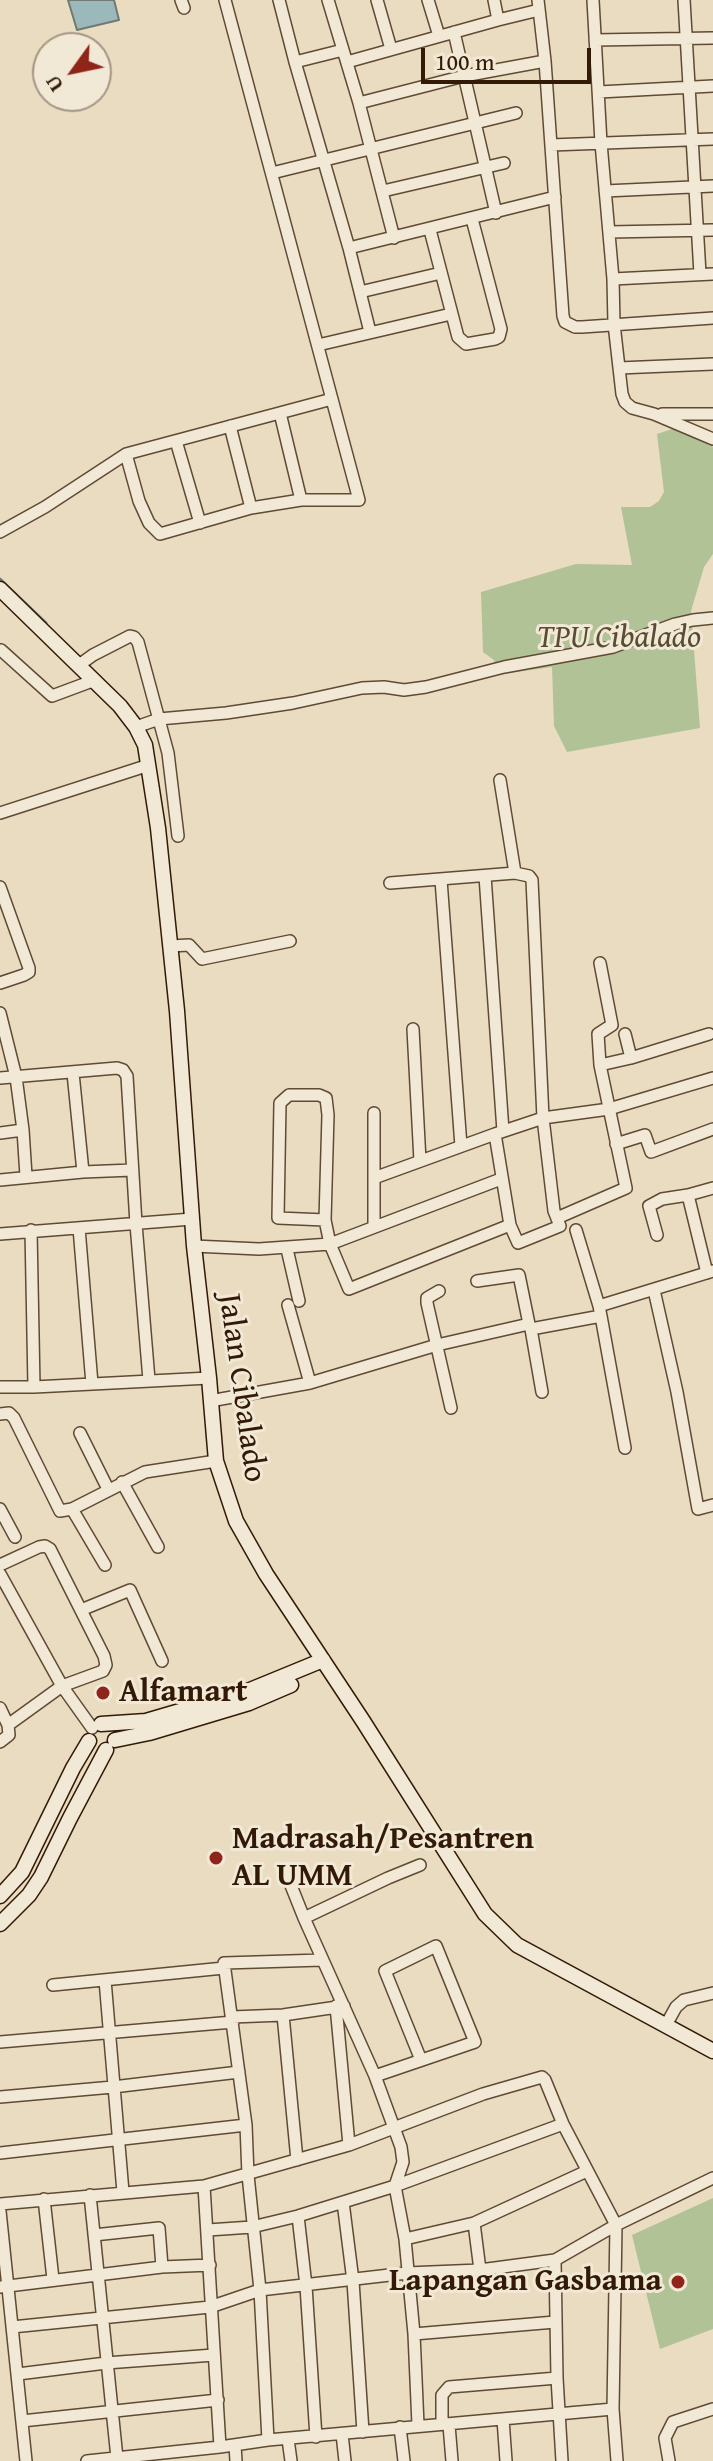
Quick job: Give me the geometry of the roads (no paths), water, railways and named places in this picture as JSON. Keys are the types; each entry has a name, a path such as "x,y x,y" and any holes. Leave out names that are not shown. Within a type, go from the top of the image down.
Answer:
{"street":[{"path":"126,454 139,501 149,523 160,534 251,508 301,500 359,500 225,0"},
{"path":"279,0 370,332"},
{"path":"328,0 394,238"},
{"path":"377,0 391,49"},
{"path":"428,0 439,36"},
{"path":"494,0 498,20"},
{"path":"593,0 614,324 622,394 625,402 641,412 713,414"},
{"path":"684,0 700,274"},
{"path":"295,62 391,49 498,20 539,5 565,322 575,327 713,318"},
{"path":"454,32 496,213"},
{"path":"595,40 713,38"},
{"path":"359,103 464,76 545,61"},
{"path":"599,92 713,86"},
{"path":"272,173 516,113"},
{"path":"551,145 713,139"},
{"path":"383,191 504,163"},
{"path":"605,191 713,186"},
{"path":"349,248 555,197"},
{"path":"430,230 458,337 462,343 495,339 501,334 472,219"},
{"path":"609,232 713,230"},
{"path":"360,292 441,273"},
{"path":"613,279 713,274"},
{"path":"318,345 451,314"},
{"path":"619,368 713,364"},
{"path":"0,532 45,507 126,454 332,399"},
{"path":"280,413 301,500"},
{"path":"654,414 713,439"},
{"path":"230,426 251,508"},
{"path":"176,441 200,523"},
{"name":"Jalan Cibalado","path":"0,589 86,660 95,680 120,706 147,723 145,745 176,945 178,1025 194,1246 209,1378 219,1400 216,1461 228,1503 249,1546 485,1914 517,1945 713,2051"},
{"path":"147,723 263,709 362,688 404,690 426,687 504,667 613,647 675,624 713,618"},
{"path":"86,660 130,636 134,637 140,649 147,723 168,753 178,836"},
{"path":"1,650 52,696 95,680"},
{"path":"0,813 149,765"},
{"path":"500,780 515,873"},
{"path":"390,883 515,873 529,876 532,880 543,1118 554,1211 560,1226 518,1243 510,1225 501,1179 485,876"},
{"path":"441,880 461,1146"},
{"path":"0,887 29,972 0,983"},
{"path":"176,945 193,948 202,959 290,941"},
{"path":"557,1218 626,1188 600,1065 598,1034 612,1025 600,963"},
{"path":"0,1013 16,1077 26,1176"},
{"path":"413,1029 420,1161"},
{"path":"625,1034 631,1058"},
{"path":"600,1065 709,1034"},
{"path":"0,1078 117,1068 127,1076 149,1380"},
{"path":"73,1073 83,1172"},
{"path":"374,1178 543,1118 609,1109 713,1078"},
{"path":"325,1220 278,1218 280,1103 289,1095 319,1095 326,1098 325,1220 330,1244 349,1289 510,1225"},
{"path":"374,1113 374,1227"},
{"path":"616,1144 645,1135 651,1152 713,1129"},
{"path":"0,1133 23,1130"},
{"path":"0,1180 132,1170"},
{"path":"194,1246 287,1249 330,1244 501,1179"},
{"path":"657,1235 649,1206 662,1199 713,1188"},
{"path":"219,1400 310,1383 437,1345 600,1311 710,1272 688,1195"},
{"path":"0,1234 192,1219"},
{"path":"79,1228 92,1384"},
{"path":"31,1230 34,1387"},
{"path":"576,1230 600,1311 625,1448"},
{"path":"287,1249 310,1383"},
{"path":"477,1281 519,1275 542,1392"},
{"path":"654,1290 677,1392 698,1509 713,1505"},
{"path":"439,1291 427,1298 427,1303 451,1408"},
{"path":"0,1387 209,1378"},
{"path":"0,1414 9,1413 14,1418 60,1511 72,1509 145,1472 216,1461"},
{"path":"80,1433 108,1489"},
{"path":"122,1482 158,1547"},
{"path":"0,1509 15,1537"},
{"path":"72,1509 105,1565"},
{"path":"0,1565 47,1546 106,1665 103,1671 62,1686 8,1725"},
{"path":"0,1574 62,1686 94,1731 97,1750 249,1703 326,1664"},
{"path":"81,1610 130,1590 162,1661"},
{"path":"94,1731 188,1709 326,1664"},
{"path":"0,1708 9,1735 0,1742"},
{"path":"0,1896 22,1872 94,1731 110,1727 110,1745 41,1877 29,1895 0,1924"},
{"path":"304,1918 420,1865"},
{"path":"286,1873 340,2006 375,2076 395,2127 403,2162 395,2186 405,2239 418,2425"},
{"path":"375,2076 475,2042 436,1946 385,1971 421,2060"},
{"path":"268,2440 260,2290 252,2227 246,2125 224,1963 322,1960"},
{"path":"53,1985 224,1968"},
{"path":"105,1980 123,2192"},
{"path":"666,2025 676,2007 684,2000 713,1993"},
{"path":"0,2042 283,2015 340,2006"},
{"path":"340,2006 349,2145"},
{"path":"283,2015 297,2160"},
{"path":"0,2097 239,2072"},
{"path":"0,2204 204,2186 349,2145 483,2094 542,2077 616,2225 613,2409 617,2461"},
{"path":"208,2230 252,2227 298,2216 395,2186 563,2124"},
{"path":"0,2153 246,2125"},
{"path":"405,2239 474,2223 587,2171"},
{"path":"12,2327 210,2307 260,2290 555,2260 616,2225 713,2178"},
{"path":"204,2186 220,2447"},
{"path":"90,2195 117,2458"},
{"path":"44,2199 53,2279"},
{"path":"343,2202 353,2281 363,2432"},
{"path":"0,2211 4,2286 18,2374 26,2461"},
{"path":"298,2216 316,2437"},
{"path":"474,2223 480,2270"},
{"path":"94,2235 159,2228 162,2267"},
{"path":"555,2260 562,2461"},
{"path":"4,2286 162,2267 210,2265"},
{"path":"414,2334 555,2322"},
{"path":"18,2374 106,2363 214,2355"},
{"path":"452,2461 442,2395 449,2387 557,2378"},
{"path":"22,2421 218,2400"},
{"path":"87,2461 184,2456 268,2440 613,2409"},
{"path":"669,2461 665,2444 671,2425 677,2419 713,2409"},
{"path":"503,2419 506,2461"},
{"path":"400,2427 404,2461"},
{"path":"342,2434 345,2461"},
{"path":"288,2439 291,2461"},
{"path":"235,2445 236,2461"}],"water":[{"path":"68,0 114,0 119,20 77,30"}],"waterway":[{"path":"0,579 46,623"}],"place":[{"name":"Alfamart","path":"103,1693"},
{"name":"Madrasah/Pesantren AL UMM","path":"216,1858"},
{"name":"Lapangan Gasbama","path":"678,2282"}],"park label":[{"name":"TPU Cibalado","path":"619,639"}]}
